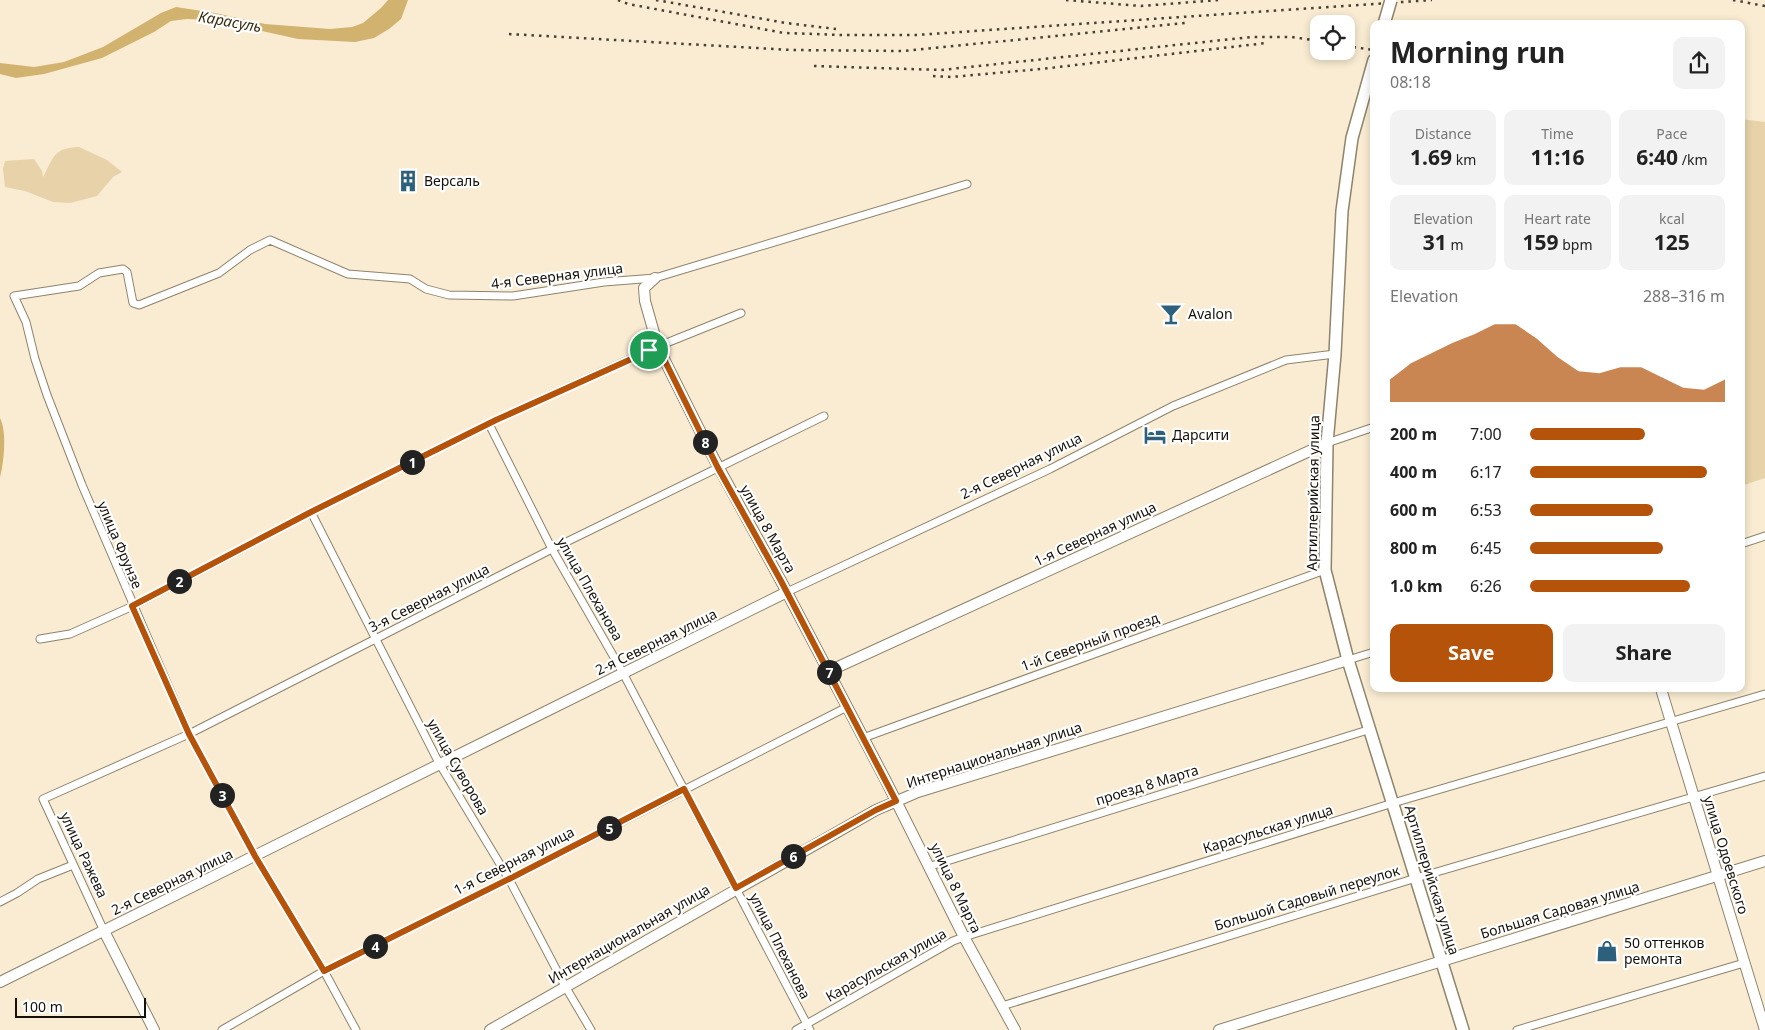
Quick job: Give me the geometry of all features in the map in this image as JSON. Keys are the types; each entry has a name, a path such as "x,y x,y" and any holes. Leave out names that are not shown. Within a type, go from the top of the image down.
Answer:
{"main road":[{"path":"1385,20 1391,0"},
{"name":"Артиллерийская улица","path":"1370,72 1352,138 1342,211 1335,354 1327,443 1325,570 1348,660 1463,1030"}],"street":[{"name":"4-я Северная улица","path":"14,296 79,286 99,273 124,270 128,272 133,303 139,305 219,273 250,250 270,240 348,274 410,279 426,289 450,295 513,296 604,282 655,278 967,184"},
{"path":"633,280 644,288 655,278"},
{"name":"улица 8 Марта","path":"644,288 644,301 658,347 718,468 829,671 931,866 964,937 1014,1030"},
{"name":"улица Фрунзе","path":"14,296 26,322 35,359 50,404 94,516 189,734 255,856 324,971 356,1030"},
{"path":"40,639 70,634 132,606 311,512 489,424 658,347 741,313"},
{"name":"2-я Северная улица","path":"0,982 787,592 1050,469 1173,406 1286,360 1335,354"},
{"name":"3-я Северная улица","path":"43,799 189,734 552,549 824,416"},
{"name":"улица Плеханова","path":"489,424 552,549 623,673 808,1027"},
{"name":"1-я Северная улица","path":"829,671 1327,443 1370,427"},
{"name":"улица Суворова","path":"311,512 375,640 440,763 509,879 565,986 591,1030"},
{"path":"1745,543 1765,536"},
{"name":"1-й Северный проезд","path":"863,738 1325,570"},
{"name":"Интернациональная улица","path":"490,1030 736,888 876,810 896,801 927,789 1370,653"},
{"name":"улица Одоевского","path":"1662,692 1673,722 1694,798 1765,1030"},
{"name":"Карасульская улица","path":"796,1030 808,1027 953,941 964,937 1393,803 1765,694"},
{"name":"1-я Северная улица","path":"222,1030 324,971 847,707"},
{"name":"проезд 8 Марта","path":"931,866 1371,729"},
{"name":"Большой Садовый переулок","path":"1002,1006 1416,878 1765,776"},
{"name":"улица Ражева","path":"43,799 104,930 154,1030"},
{"name":"Большая Садовая улица","path":"1219,1030 1765,861"},
{"path":"0,902 17,894 38,879 73,864"},
{"path":"1517,1030 1744,963"}],"shaded area":[{"path":"1745,120 1765,122 1765,478 1745,485"},
{"path":"79,147 107,160 122,172 113,177 97,196 70,203 53,202 25,191 5,187 3,169 5,161 34,159 42,171 43,177 55,155 64,149"}],"water":[{"name":"Карасуль","path":"388,0 408,0 401,19 374,38 355,42 298,39 212,20 187,19 171,21 154,32 102,58 44,74 16,78 0,74 0,63 34,67 64,62 103,47 161,13 176,7 265,24 330,29 352,27 363,23"},
{"path":"0,418 4,431 4,455 0,477"}],"railway":[{"path":"618,0 628,4 784,33 843,35 916,35 1432,0"},
{"path":"656,0 786,23 836,29"},
{"path":"1066,0 1141,6 1219,0"},
{"path":"1733,0 1765,6"},
{"path":"509,34 792,50 904,51 1185,23"},
{"path":"814,66 941,70 1251,37 1292,37 1310,40"},
{"path":"933,76 951,77 1041,69 1266,43"},
{"path":"1355,47 1370,49"}],"place":[{"name":"Версаль","path":"408,181"},
{"name":"Avalon","path":"1171,314"},
{"name":"Дарсити","path":"1155,435"},
{"name":"50 оттенков ремонта","path":"1607,951"}],"route":[{"path":"658,347 718,468 781,581 896,801 876,810 736,888 684,789 324,971 255,856 189,734 132,606 311,512 496,420 649,350 658,347"}]}
